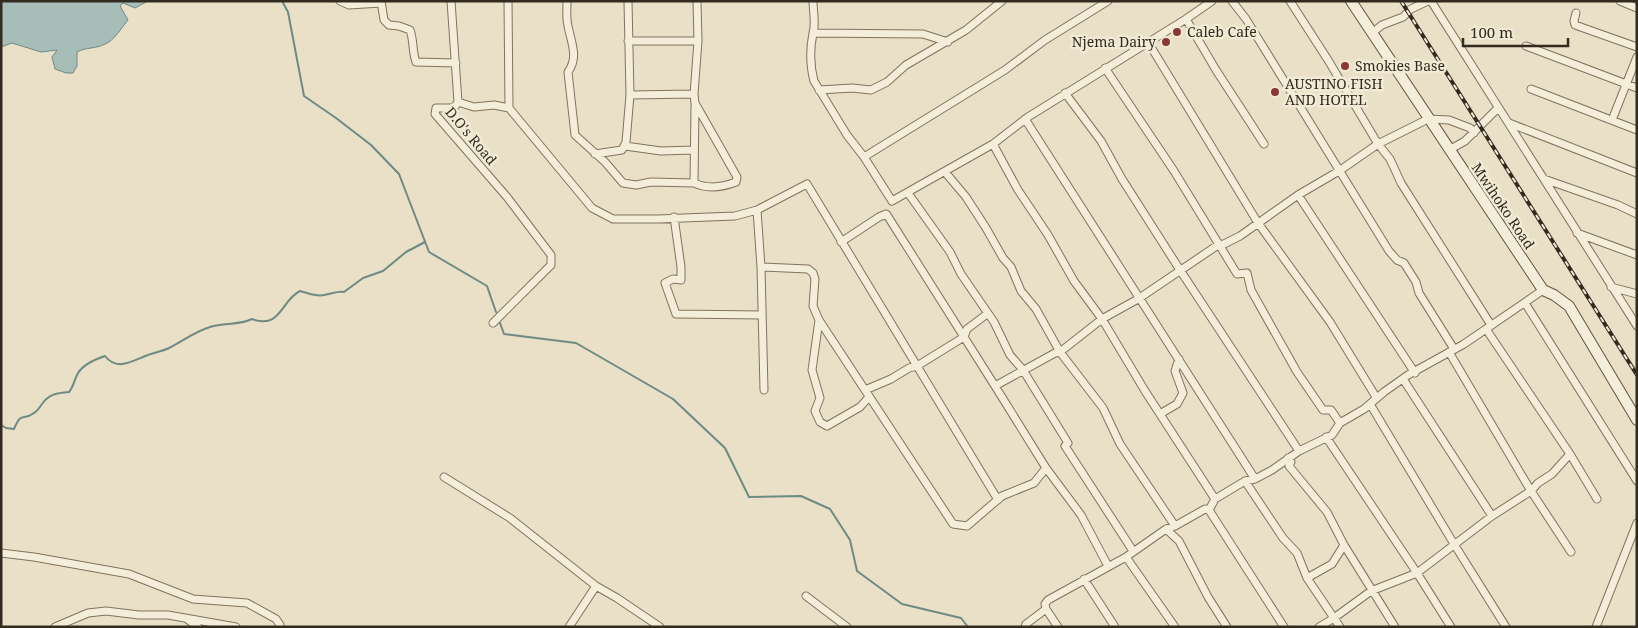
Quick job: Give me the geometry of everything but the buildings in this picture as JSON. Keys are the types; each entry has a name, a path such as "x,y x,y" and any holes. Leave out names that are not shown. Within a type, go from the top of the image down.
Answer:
{"street":[{"path":"340,1 349,5 381,2 384,20 389,25 410,30 416,62 456,64"},
{"name":"D.O's Road","path":"451,1 458,102 454,108 436,108 435,114 507,197 552,255 551,265 493,323"},
{"path":"508,1 509,108 592,208 613,218 658,219 735,216 757,210 806,184 998,500"},
{"path":"567,1 567,24 573,43 573,66 568,72 575,122 575,136 605,162 624,183 636,185 651,182 694,183 700,186 726,186 738,180 695,103"},
{"path":"595,154 622,150 625,146 630,95 628,1"},
{"path":"694,183 694,94 698,41 697,1"},
{"path":"813,1 813,33 811,39 814,81 847,135 864,157 892,201 993,144 1025,119 1212,1"},
{"path":"819,90 852,88 870,90 887,82 906,65 966,30 1002,1"},
{"path":"864,157 1005,70 1045,40 1108,1"},
{"path":"1232,1 1246,20 1389,252 1397,260 1404,263 1416,282 1419,293 1531,491 1571,552"},
{"path":"1290,1 1378,144 1390,159 1401,183 1597,499"},
{"name":"Mwihoko Road","path":"1351,1 1543,290 1554,295 1569,306 1637,420"},
{"path":"1372,33 1382,25 1403,17 1411,9 1430,1 1637,326"},
{"path":"1620,1 1637,8"},
{"path":"1576,13 1575,25 1637,46"},
{"path":"1186,19 1216,70 1264,144"},
{"path":"813,33 923,34 948,42"},
{"path":"628,41 698,41"},
{"path":"1148,42 1258,223 1330,322 1376,398"},
{"path":"1526,46 1637,88"},
{"path":"1612,120 1637,57"},
{"path":"1105,68 1174,171 1237,274 1247,273 1251,290 1297,372 1323,410 1331,410 1340,424"},
{"path":"1531,89 1637,130"},
{"path":"1065,93 1101,141 1122,179 1180,270 1299,451"},
{"path":"630,95 694,94"},
{"path":"458,102 474,107 494,106 509,108"},
{"path":"1449,150 1474,133 1485,119 1498,108"},
{"path":"1025,119 1255,479"},
{"path":"995,386 1060,352 1102,320 1218,245 1240,236 1298,195 1340,172 1378,144 1428,119 1449,120 1470,128 1474,133"},
{"path":"1508,123 1637,173"},
{"path":"993,144 1018,190 1048,235 1074,281 1102,320 1215,499"},
{"path":"625,146 661,151 694,150"},
{"path":"945,172 966,197 1003,258 1011,267 1021,291 1036,309 1060,352 1103,408 1120,444 1175,526"},
{"path":"1543,179 1618,205 1637,214"},
{"path":"908,193 950,252 960,274 994,322 1010,355 1023,370 1068,443 1065,446 1133,551"},
{"path":"1298,195 1415,373"},
{"path":"757,210 762,266 764,390"},
{"path":"840,242 886,214 930,281 1046,468 1080,515 1108,566"},
{"path":"674,217 681,280 672,279 665,283 676,314 762,315"},
{"path":"1576,233 1637,255"},
{"path":"762,266 808,270 813,273 815,279 813,306 819,320 901,442 953,524 967,526 998,500 1034,483 1046,468"},
{"path":"1612,287 1637,294"},
{"path":"1209,510 1215,499 1245,481 1255,479 1272,470 1299,451 1332,435 1340,424 1364,409 1403,379 1489,327 1543,290"},
{"path":"1525,303 1637,481"},
{"path":"865,390 891,379 909,368 917,366 964,337 967,329 987,314"},
{"path":"819,320 812,370 820,398 815,411 818,419 827,426 860,407 869,397"},
{"path":"1160,414 1177,404 1183,393 1174,371 1179,359"},
{"path":"1403,379 1492,516"},
{"path":"1370,404 1506,627"},
{"path":"1326,437 1451,627"},
{"path":"1319,627 1372,591 1417,573 1492,516 1531,491 1538,483 1552,474 1570,454"},
{"path":"1288,458 1292,462 1289,466 1327,512 1344,545 1394,627"},
{"path":"444,477 510,518 596,586 660,627"},
{"path":"1245,481 1283,538 1297,553 1306,578 1340,627"},
{"path":"1058,627 1046,609 1045,604 1048,600 1126,557 1166,529 1205,509 1209,510"},
{"path":"1209,510 1284,627"},
{"path":"1596,627 1637,522"},
{"path":"1166,529 1179,541 1208,597 1227,627"},
{"path":"1306,578 1332,564 1344,545"},
{"path":"1,553 128,574 193,598 248,603 276,619 280,625 279,627"},
{"path":"1126,557 1174,627"},
{"path":"1084,580 1115,627"},
{"path":"569,627 596,586"},
{"path":"806,596 847,627"},
{"path":"1025,627 1026,624 1046,609"},
{"path":"55,627 88,612 106,611 138,615 185,617 236,627"},
{"path":"185,617 198,627"}],"water":[{"path":"1,1 148,1 135,8 123,3 120,6 128,20 118,34 102,46 77,52 77,66 73,73 66,73 55,69 52,57 57,50 41,52 12,43 1,47"}],"waterway":[{"path":"282,1 288,12 304,96 371,145 399,174 429,252 487,286 496,312"},
{"path":"1,425 14,429 21,418 35,412 47,398 69,392 80,370 98,359 105,356 114,363 128,363 166,349 210,327 252,319 269,321 300,291 318,296 344,292 363,278 383,271 406,252 425,242"},
{"path":"500,323 504,334 576,343 673,399 725,448 749,497 801,496 830,509 850,540 857,571 902,604 961,618 968,627"}],"railway":[{"path":"1401,1 1637,375"}],"place":[{"name":"Caleb Cafe","path":"1177,32"},
{"name":"Njema Dairy","path":"1166,42"},
{"name":"Smokies Base","path":"1345,66"},
{"name":"AUSTINO FISH AND HOTEL","path":"1275,92"}]}
